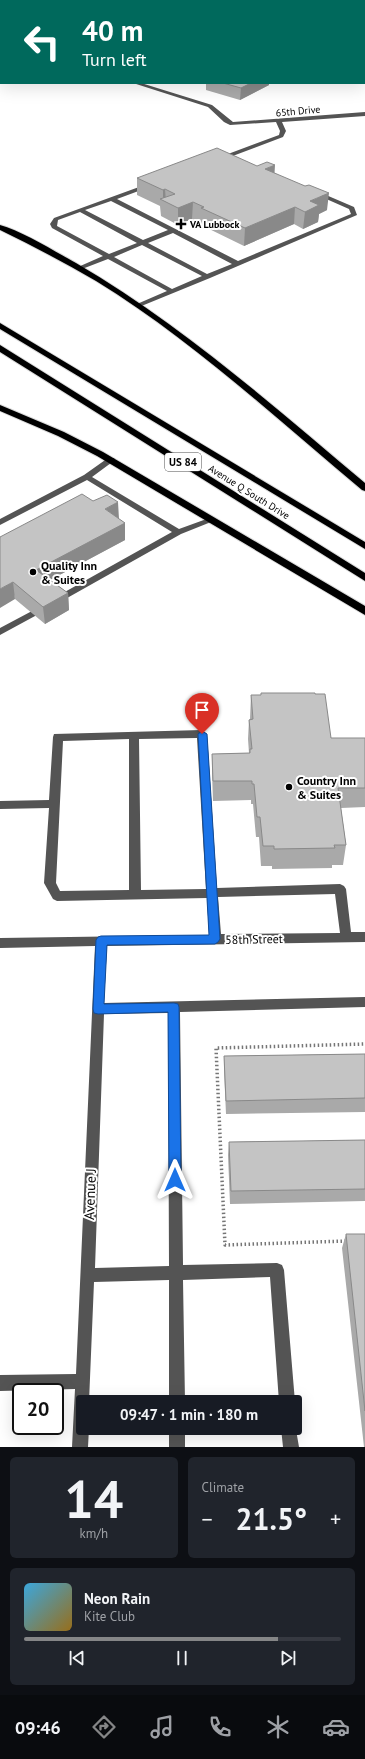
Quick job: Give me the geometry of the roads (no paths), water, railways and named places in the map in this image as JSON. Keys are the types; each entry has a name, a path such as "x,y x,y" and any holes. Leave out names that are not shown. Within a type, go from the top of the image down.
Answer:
{"highway":[{"path":"0,228 80,268 139,305 190,342 365,488"},
{"name":"Avenue Q South Drive","path":"0,325 365,546"},
{"name":"Avenue Q South Drive","path":"0,348 365,578"},
{"path":"0,408 61,434 111,460 365,611"}],"street":[{"name":"65th Drive","path":"139,84 210,106 217,110 226,123 232,124 279,122 365,114"},
{"path":"223,158 281,136 283,131 279,122"},
{"path":"230,155 238,158"},
{"path":"156,182 56,219 53,222 54,227 172,291"},
{"path":"139,305 354,215 352,208 309,189"},
{"path":"112,199 238,264"},
{"path":"80,210 208,277"},
{"path":"80,268 174,230"},
{"path":"0,522 87,477 111,460"},
{"path":"87,477 178,532"},
{"path":"56,600 178,532 212,520"},
{"path":"0,632 32,614"},
{"path":"215,939 212,893 202,734 58,737 50,883 57,896 212,893 340,888 346,937"},
{"path":"134,736 135,895"},
{"path":"0,805 54,804"},
{"name":"58th Street","path":"0,943 101,940 365,937"},
{"name":"Avenue J","path":"80,1447 101,940"},
{"path":"98,1009 365,1002"},
{"path":"174,1007 177,1395"},
{"path":"87,1275 277,1270 286,1395"},
{"path":"0,1383 82,1381"},
{"path":"177,1435 177,1447"},
{"path":"290,1435 291,1447"}],"place":[{"name":"VA Lubbock","path":"181,224"},
{"name":"Quality Inn & Suites","path":"33,572"},
{"name":"Country Inn & Suites","path":"289,787"}]}
